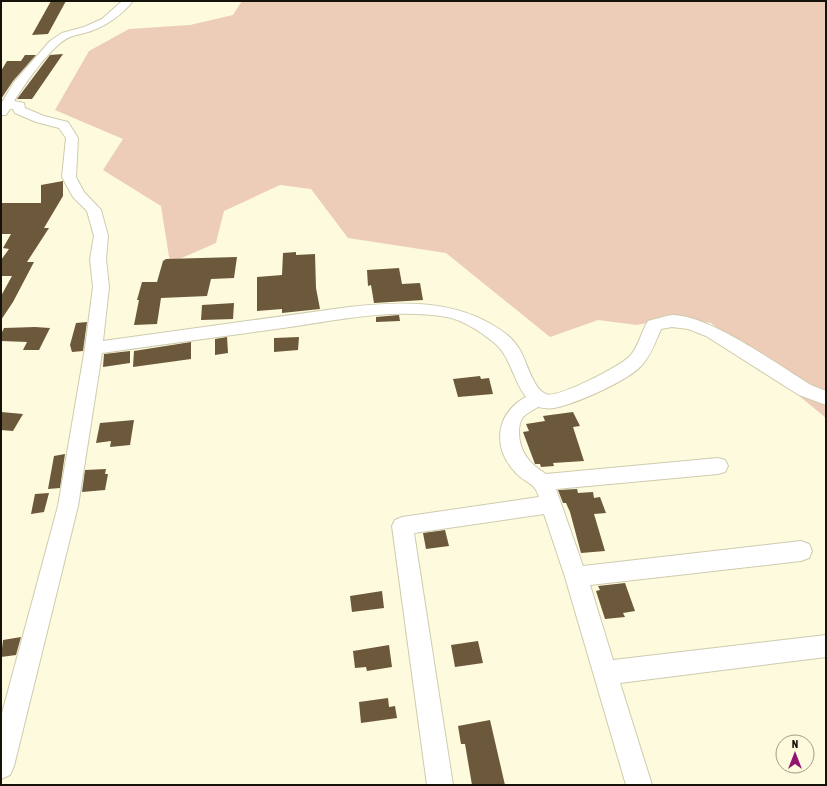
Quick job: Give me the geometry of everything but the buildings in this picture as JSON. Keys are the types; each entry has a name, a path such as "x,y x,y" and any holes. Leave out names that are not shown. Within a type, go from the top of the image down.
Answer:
{"street":[{"path":"4,109 20,82 54,43 66,35 88,29 106,21 128,1"},
{"path":"1,766 68,506 94,348 101,287 98,260 102,236 94,210 78,194 69,177 72,138 64,125 40,119 19,110 20,105 4,109"},
{"path":"94,348 362,311 411,308 449,312 481,325 510,346 522,369 530,392 537,399 550,402 613,377 637,361 654,326 672,321 691,324 712,332 805,390 826,398"},
{"path":"537,399 515,414 511,425 510,438 513,450 519,463 529,473 544,482 718,466"},
{"path":"544,482 576,576 638,785"},
{"path":"440,785 402,526 552,504"},
{"path":"576,576 800,551"},
{"path":"605,673 826,646"}],"shaded area":[{"path":"242,1 826,1 826,418 711,323 673,317 637,325 598,320 550,337 446,253 348,238 311,189 280,185 224,211 216,243 170,263 161,206 103,170 123,139 55,110 89,51 129,29 190,25 233,15"}]}
